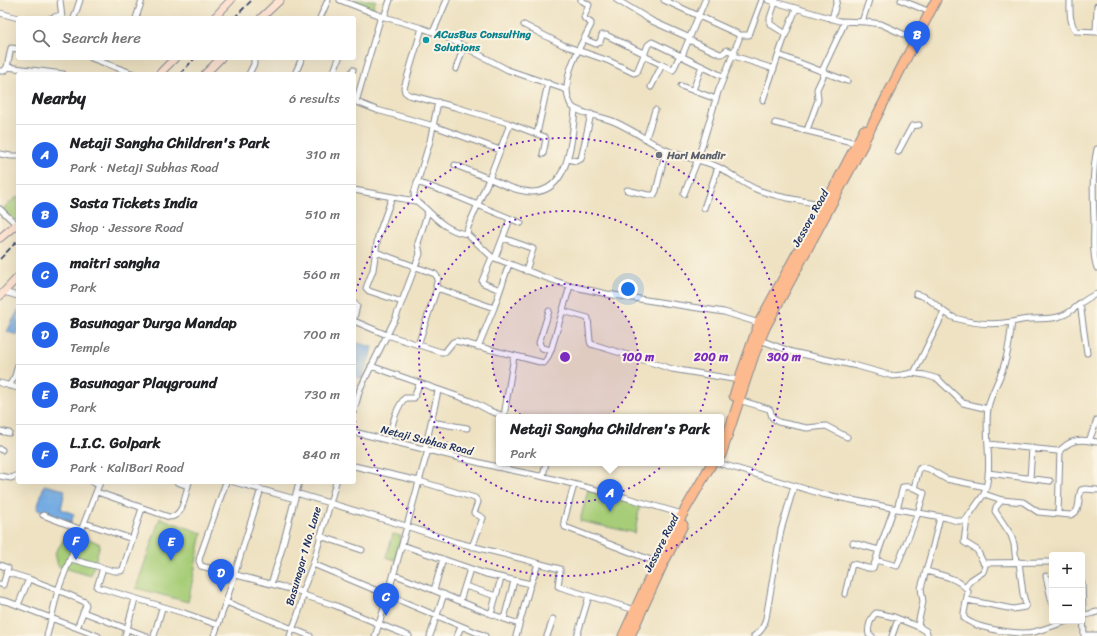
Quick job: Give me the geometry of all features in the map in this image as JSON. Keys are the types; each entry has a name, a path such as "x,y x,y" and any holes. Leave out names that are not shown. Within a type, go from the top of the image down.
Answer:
{"highway":[{"path":"927,11 930,0"},
{"name":"Jessore Road","path":"724,446 765,328 927,11 936,0"},
{"path":"724,428 759,323 808,233 828,206 856,144 913,39"},
{"path":"623,636 656,562 710,466"},
{"name":"Jessore Road","path":"630,636 674,542 716,466"}],"street":[{"path":"60,0 61,16"},
{"path":"75,16 80,0"},
{"path":"137,16 142,0"},
{"path":"216,16 232,0"},
{"path":"263,16 280,0"},
{"path":"321,16 328,0"},
{"path":"340,0 383,17 433,32 464,46 508,70 567,90"},
{"path":"356,98 390,0"},
{"path":"433,32 447,0"},
{"path":"581,0 589,5 584,17 591,23 570,70 567,82 567,90 571,106 575,110 612,120 666,150 698,159 718,167 739,181 758,190 828,206"},
{"path":"617,0 652,21 720,54 726,50 734,55 774,69"},
{"path":"664,0 739,35 749,35 762,0"},
{"path":"584,39 596,44 600,42 602,35 606,35 673,70 675,69 689,39 705,0"},
{"path":"768,0 776,1 796,9 844,22 874,23 888,26 913,39"},
{"path":"832,19 837,0"},
{"path":"862,22 869,0"},
{"path":"901,0 927,11"},
{"path":"1070,0 1070,19 1076,31 1096,32 1097,6"},
{"path":"776,1 770,18 770,24 783,32 785,36"},
{"path":"764,100 785,36 796,9"},
{"path":"0,13 16,17"},
{"path":"807,130 818,100 817,89 844,22"},
{"path":"524,25 563,45 609,61 634,73 638,70 648,45 652,42 724,77"},
{"path":"422,28 407,76 404,88 405,92 409,95 508,123 545,137 546,140 543,154"},
{"path":"684,194 698,159 716,99 740,39 739,35"},
{"path":"456,69 464,46"},
{"path":"0,71 4,71 7,67 11,48 16,49"},
{"path":"779,55 846,81"},
{"path":"97,60 129,72"},
{"path":"161,72 173,60"},
{"path":"207,72 219,60"},
{"path":"250,72 254,64 254,60"},
{"path":"296,72 301,60"},
{"path":"334,72 338,60"},
{"path":"651,87 662,65"},
{"path":"693,90 702,66"},
{"path":"7,67 45,72"},
{"path":"537,134 548,83"},
{"path":"681,86 716,99"},
{"path":"356,101 377,110 434,126 500,150"},
{"path":"415,201 414,193 434,126 438,102"},
{"path":"455,165 526,192 539,191 553,185 558,180 568,159 571,147 575,110"},
{"path":"646,138 655,110"},
{"path":"568,159 576,161 581,159 591,114"},
{"path":"467,234 476,206 489,179 509,127 508,123"},
{"path":"775,123 807,130 856,144"},
{"path":"898,152 912,126 919,125"},
{"path":"1097,149 1093,169 1094,252 1097,268"},
{"path":"627,190 648,196 654,195 666,150"},
{"path":"0,154 16,156"},
{"path":"704,208 718,167"},
{"path":"417,182 451,194 476,206 521,223"},
{"path":"356,190 415,201 450,228 457,232 467,234 493,258 570,286 607,294 724,312 759,323"},
{"path":"392,197 378,236 373,270 366,288 369,291 402,302"},
{"path":"0,209 16,222"},
{"path":"356,403 360,389 390,330 416,266 420,254 418,243 428,211"},
{"path":"500,290 483,283 482,281 503,238 510,219"},
{"path":"0,238 16,224"},
{"path":"503,238 532,248 533,250 526,271"},
{"path":"376,252 416,266 437,276 437,288 418,345"},
{"path":"478,347 494,308 509,264"},
{"path":"2,294 16,279"},
{"path":"356,322 387,335 441,352 444,352 453,342 456,341 544,363 548,359 570,286"},
{"path":"437,288 494,308"},
{"path":"2,294 16,296"},
{"path":"916,294 926,297 944,312 953,317 988,324 1060,317 1084,299 1097,294"},
{"path":"1080,303 1087,353"},
{"path":"549,311 538,343 542,348 551,350"},
{"path":"563,311 588,318 591,344 672,369 739,380"},
{"path":"914,373 944,312"},
{"path":"965,587 971,580 983,572 985,566 977,550 964,542 967,519 984,494 986,487 988,473 988,409 994,387 1004,366 1012,322"},
{"path":"760,340 792,352 857,366 893,376 914,373 925,375 938,379 963,403 988,409"},
{"path":"505,414 514,356"},
{"path":"371,366 438,391 471,401 499,414"},
{"path":"9,386 16,371"},
{"path":"0,383 16,388"},
{"path":"388,440 401,403 405,398 414,398 419,384"},
{"path":"356,388 360,389"},
{"path":"375,636 395,575 406,526 427,449 438,391"},
{"path":"739,400 769,409 772,417 778,422 807,428 826,426 847,437"},
{"path":"1089,441 1097,420"},
{"path":"432,422 467,428"},
{"path":"0,431 9,433"},
{"name":"Netaji Subhas Road","path":"356,432 497,467 543,476 682,514"},
{"path":"1058,514 1060,451 1070,442 1075,440 1097,442"},
{"path":"988,444 1060,451"},
{"path":"1030,478 1032,448"},
{"path":"724,465 822,494 940,517 957,522 965,521 967,519"},
{"path":"356,466 419,481 472,496 477,499 474,513 483,518 472,547"},
{"path":"543,476 545,466"},
{"path":"914,488 919,469 922,467 929,469 946,479 986,487"},
{"path":"988,473 1050,481"},
{"path":"0,476 11,478 16,476"},
{"path":"47,636 58,590 100,484"},
{"path":"97,492 169,517 177,516 180,513 189,484"},
{"path":"225,484 199,561 201,566 271,584 302,594 334,605 409,636"},
{"path":"242,484 329,502 454,542 560,569 558,586 635,610"},
{"path":"271,584 299,484"},
{"name":"Basunagar 1 No. Lane","path":"290,636 302,594 313,564 329,502 335,484"},
{"path":"574,485 564,521 565,527 656,562"},
{"path":"756,636 764,627 781,530 794,486"},
{"path":"845,594 852,564 873,568 903,487 907,486 924,492 918,513 897,566 876,560"},
{"path":"984,494 1002,500 1023,502 1038,512 1074,514 1077,512 1079,493 1081,490 1085,488 1097,490"},
{"path":"214,636 261,489"},
{"path":"967,600 1013,609 1025,607 1026,605 1022,594 1014,544 1011,535 995,511 996,507 1002,500"},
{"path":"71,559 114,572 121,571 123,569 142,508"},
{"path":"43,515 82,530"},
{"path":"920,628 918,624 923,602 921,588 940,517"},
{"path":"84,523 132,540"},
{"path":"320,536 362,550"},
{"path":"853,543 879,550"},
{"path":"402,545 470,569 501,578 531,584"},
{"path":"434,590 443,559"},
{"path":"984,562 1049,562"},
{"path":"516,636 537,567 536,563"},
{"path":"313,564 460,627 485,636"},
{"path":"0,565 8,568 2,585 0,584"},
{"path":"103,568 97,587 218,625"},
{"path":"460,601 470,569"},
{"path":"926,571 951,579 965,587 968,591 964,618 968,621 1006,634 1028,634 1053,624"},
{"path":"6,572 58,590 85,602 86,605 77,628"},
{"path":"395,575 519,624"},
{"path":"1046,576 1049,588"},
{"path":"491,614 501,578"},
{"path":"18,605 28,580"},
{"path":"504,619 514,581"},
{"path":"465,586 496,596"},
{"path":"430,636 444,594"},
{"path":"577,636 589,596"},
{"path":"125,636 135,599"},
{"path":"0,600 18,605 98,636"},
{"path":"226,602 310,636"},
{"path":"155,636 162,608"},
{"path":"83,612 146,636"},
{"path":"1085,615 1097,612"},
{"path":"872,636 869,635 868,630 874,614 879,613 926,630 928,636"},
{"path":"547,636 553,619"},
{"path":"892,636 898,619"},
{"path":"1083,624 1084,636 1097,635"},
{"path":"457,636 460,627"}],"green space":[{"path":"355,0 376,0 372,10 354,3"},
{"path":"16,198 16,221 1,210"},
{"path":"588,490 640,504 635,533 580,521"},
{"path":"160,518 202,533 188,602 136,588"},
{"path":"70,530 100,544 91,576 58,566 55,553"},
{"path":"393,534 401,536 395,560 386,557"}],"water":[{"path":"16,314 16,334 7,332"},
{"path":"356,343 373,347 362,379 356,378"},
{"path":"44,485 65,490 61,509 74,514 70,525 44,514 44,511 37,509"}],"railway":[{"path":"236,16 252,0"},
{"path":"182,72 193,60"},
{"path":"0,259 16,242"}],"place":[{"name":"ACusBus Consulting Solutions","path":"426,40"},
{"name":"Sasta Tickets India","path":"917,54"},
{"name":"Hari Mandir","path":"659,155"},
{"name":"Netaji Sangha Children's Park","path":"610,512"},
{"name":"L.I.C. Golpark","path":"76,560"},
{"name":"Basunagar Playground","path":"171,561"},
{"name":"Basunagar Durga Mandap","path":"221,592"},
{"name":"maitri sangha","path":"386,616"}]}
